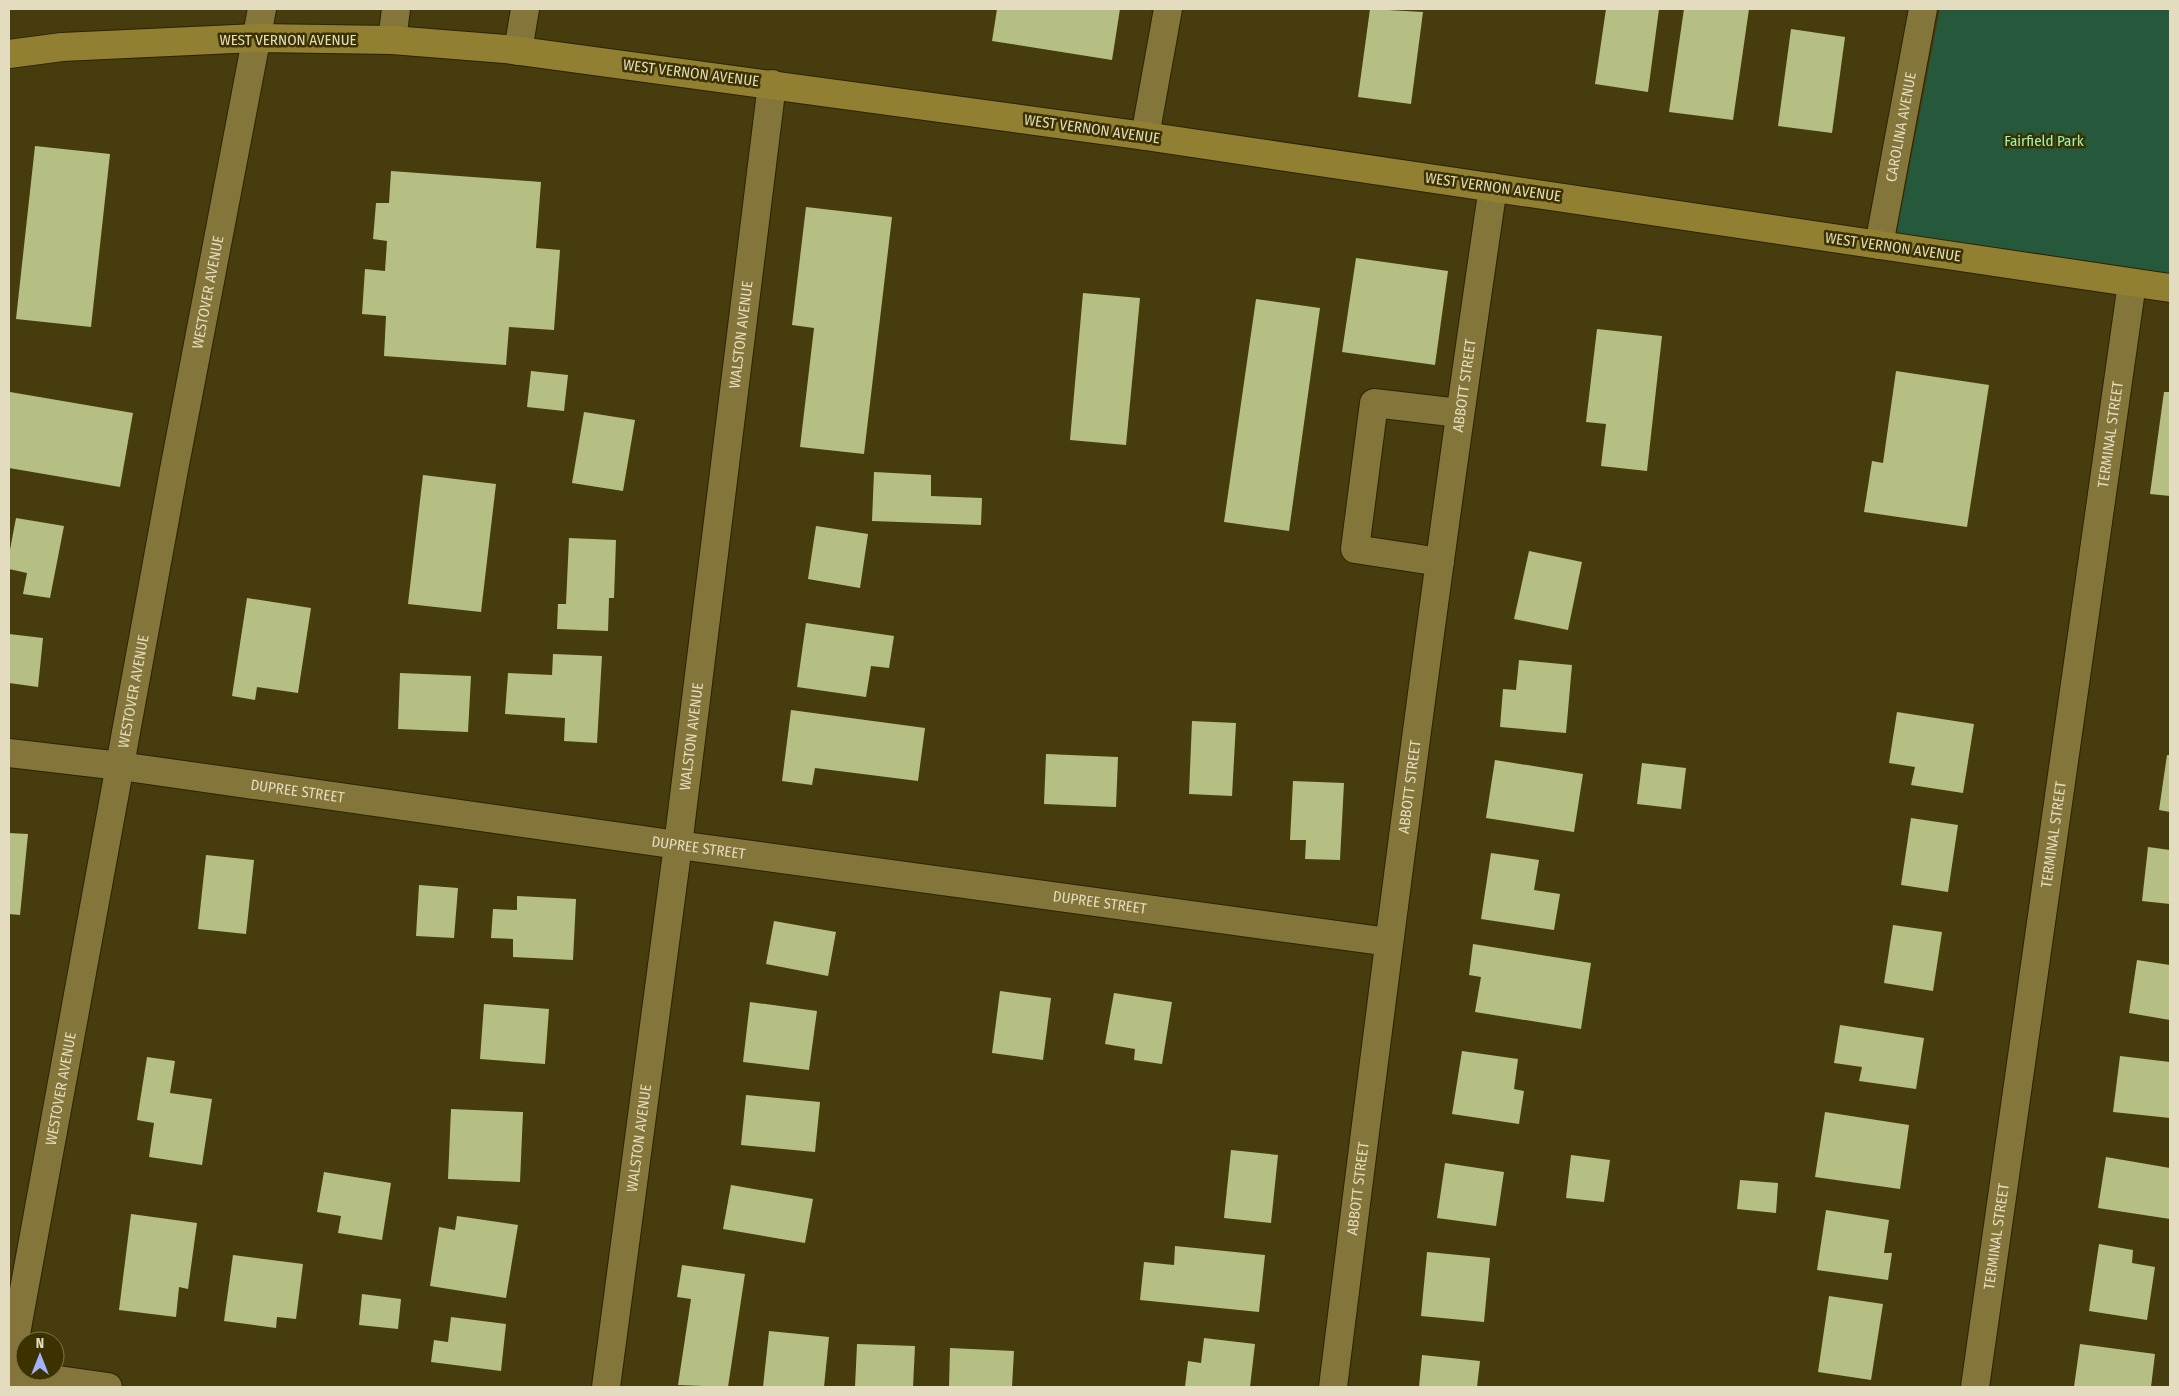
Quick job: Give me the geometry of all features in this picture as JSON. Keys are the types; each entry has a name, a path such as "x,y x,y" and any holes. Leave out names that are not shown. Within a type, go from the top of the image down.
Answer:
{"main road":[{"name":"WEST VERNON AVENUE","path":"9,54 62,47 258,38 392,40 518,51 1145,136 2170,288"}],"street":[{"name":"WESTOVER AVENUE","path":"9,1372 173,475 258,38 262,9"},
{"path":"392,40 396,9"},
{"path":"518,51 525,9"},
{"path":"1145,136 1168,9"},
{"name":"CAROLINA AVENUE","path":"1879,245 1923,9"},
{"name":"WALSTON AVENUE","path":"606,1387 678,846 772,84"},
{"name":"ABBOTT STREET","path":"1333,1387 1389,942 1459,413 1493,187"},
{"name":"TERMINAL STREET","path":"1975,1387 2132,283"},
{"path":"1440,562 1355,549 1374,403 1459,413"},
{"name":"DUPREE STREET","path":"9,753 120,766 678,846 1389,942"},
{"path":"9,1372 108,1387"}],"green space":[{"name":"Fairfield Park","path":"1940,9 2170,9 2170,290 1894,247"}],"building":[{"path":"997,9 1120,9 1112,60 992,41"},
{"path":"1370,9 1423,12 1411,104 1358,97"},
{"path":"1606,9 1659,9 1648,92 1595,84"},
{"path":"1684,9 1749,9 1733,120 1669,112"},
{"path":"1791,29 1845,37 1832,133 1778,126"},
{"path":"35,146 110,154 91,327 16,319"},
{"path":"391,171 541,182 536,248 560,250 554,330 509,327 506,365 384,356 386,316 362,314 365,269 385,271 387,241 373,239 376,203 389,203"},
{"path":"806,207 892,217 864,454 800,447 814,328 792,325"},
{"path":"1356,258 1448,271 1435,365 1342,352"},
{"path":"1083,293 1140,298 1126,445 1070,440"},
{"path":"1256,299 1320,308 1289,531 1224,522"},
{"path":"1597,329 1662,336 1647,471 1601,466 1606,424 1586,422"},
{"path":"531,371 568,375 564,411 527,407"},
{"path":"1896,371 1989,385 1967,527 1864,512 1872,461 1883,463"},
{"path":"10,392 133,413 120,487 9,468"},
{"path":"2164,392 2170,392 2170,496 2150,494"},
{"path":"584,412 635,420 623,491 572,483"},
{"path":"874,472 931,475 931,496 982,498 981,525 872,521"},
{"path":"423,475 496,484 481,612 408,604"},
{"path":"16,518 64,526 50,598 23,594 27,573 9,569 9,555"},
{"path":"816,526 868,534 860,588 808,579"},
{"path":"569,538 616,540 614,598 609,598 608,631 557,629 558,604 566,604"},
{"path":"1529,551 1582,562 1568,630 1514,619"},
{"path":"247,598 311,608 298,693 257,687 255,700 232,696"},
{"path":"806,623 894,636 889,668 871,666 866,697 797,687"},
{"path":"9,634 43,638 38,687 9,683"},
{"path":"553,654 602,656 597,743 564,741 565,718 505,714 508,673 552,675"},
{"path":"1519,660 1572,665 1566,733 1500,727 1503,689 1516,690"},
{"path":"400,673 471,676 468,732 398,729"},
{"path":"791,710 925,728 918,781 815,768 812,785 782,781"},
{"path":"1897,712 1974,724 1963,793 1911,785 1915,767 1889,763"},
{"path":"1192,721 1236,723 1232,796 1189,794"},
{"path":"1046,754 1118,757 1116,807 1044,804"},
{"path":"2167,755 2170,755 2170,812 2159,810"},
{"path":"1495,760 1583,774 1574,832 1486,818"},
{"path":"1642,763 1686,768 1681,809 1637,804"},
{"path":"1293,781 1344,783 1340,860 1305,859 1306,840 1290,840"},
{"path":"1911,818 1958,825 1948,892 1901,885"},
{"path":"9,833 28,834 20,915 9,914"},
{"path":"2148,847 2170,850 2170,904 2142,901"},
{"path":"1491,853 1539,860 1534,890 1560,894 1554,930 1481,919"},
{"path":"206,855 254,860 246,934 198,929"},
{"path":"419,885 458,888 454,938 416,936"},
{"path":"517,896 576,899 573,960 513,957 513,939 491,938 493,909 517,910"},
{"path":"774,921 836,932 828,976 766,964"},
{"path":"1893,925 1942,932 1933,991 1884,983"},
{"path":"1473,944 1591,963 1581,1029 1475,1012 1481,977 1469,975"},
{"path":"2137,960 2170,965 2170,1020 2129,1013"},
{"path":"1000,991 1051,998 1043,1060 992,1053"},
{"path":"1114,993 1172,1002 1162,1064 1134,1060 1135,1049 1105,1044"},
{"path":"750,1002 817,1011 809,1070 743,1062"},
{"path":"484,1004 549,1009 545,1064 480,1059"},
{"path":"1840,1025 1924,1038 1916,1089 1859,1081 1862,1067 1834,1063"},
{"path":"1462,1051 1518,1059 1514,1089 1524,1091 1519,1124 1452,1114"},
{"path":"2120,1056 2170,1062 2170,1118 2113,1112"},
{"path":"147,1057 175,1061 170,1093 212,1099 202,1165 149,1157 154,1123 137,1120"},
{"path":"746,1095 820,1102 815,1152 741,1145"},
{"path":"451,1109 523,1112 520,1182 448,1179"},
{"path":"1825,1112 1909,1125 1900,1189 1815,1177"},
{"path":"1231,1150 1278,1155 1271,1223 1224,1218"},
{"path":"1571,1155 1610,1160 1604,1202 1566,1198"},
{"path":"2106,1157 2170,1168 2170,1219 2098,1208"},
{"path":"1445,1163 1504,1172 1496,1226 1437,1218"},
{"path":"324,1172 391,1183 382,1240 338,1233 341,1216 317,1212"},
{"path":"1740,1180 1778,1183 1776,1213 1737,1209"},
{"path":"731,1185 813,1199 805,1243 723,1229"},
{"path":"1826,1210 1889,1220 1884,1253 1892,1253 1888,1280 1817,1270"},
{"path":"131,1214 197,1223 188,1289 179,1287 176,1317 119,1310"},
{"path":"457,1216 518,1225 506,1298 430,1286 439,1227 455,1230"},
{"path":"2099,1244 2133,1250 2132,1263 2155,1267 2147,1320 2089,1311"},
{"path":"1175,1246 1265,1255 1259,1312 1140,1300 1144,1262 1174,1265"},
{"path":"1427,1252 1490,1258 1484,1322 1421,1316"},
{"path":"233,1255 303,1264 296,1319 277,1317 276,1328 224,1321"},
{"path":"682,1265 745,1274 728,1387 678,1385 691,1299 677,1297"},
{"path":"362,1294 401,1299 398,1329 359,1325"},
{"path":"1829,1296 1883,1304 1871,1380 1818,1372"},
{"path":"451,1317 506,1324 501,1371 431,1362 434,1340 448,1342"},
{"path":"769,1331 829,1337 824,1387 763,1387"},
{"path":"1204,1338 1255,1344 1250,1387 1185,1387 1188,1361 1201,1363"},
{"path":"857,1344 915,1346 913,1387 855,1387"},
{"path":"2080,1344 2155,1354 2151,1387 2074,1387"},
{"path":"950,1348 1014,1351 1012,1387 949,1387"},
{"path":"1422,1355 1480,1361 1477,1387 1419,1387"}]}
